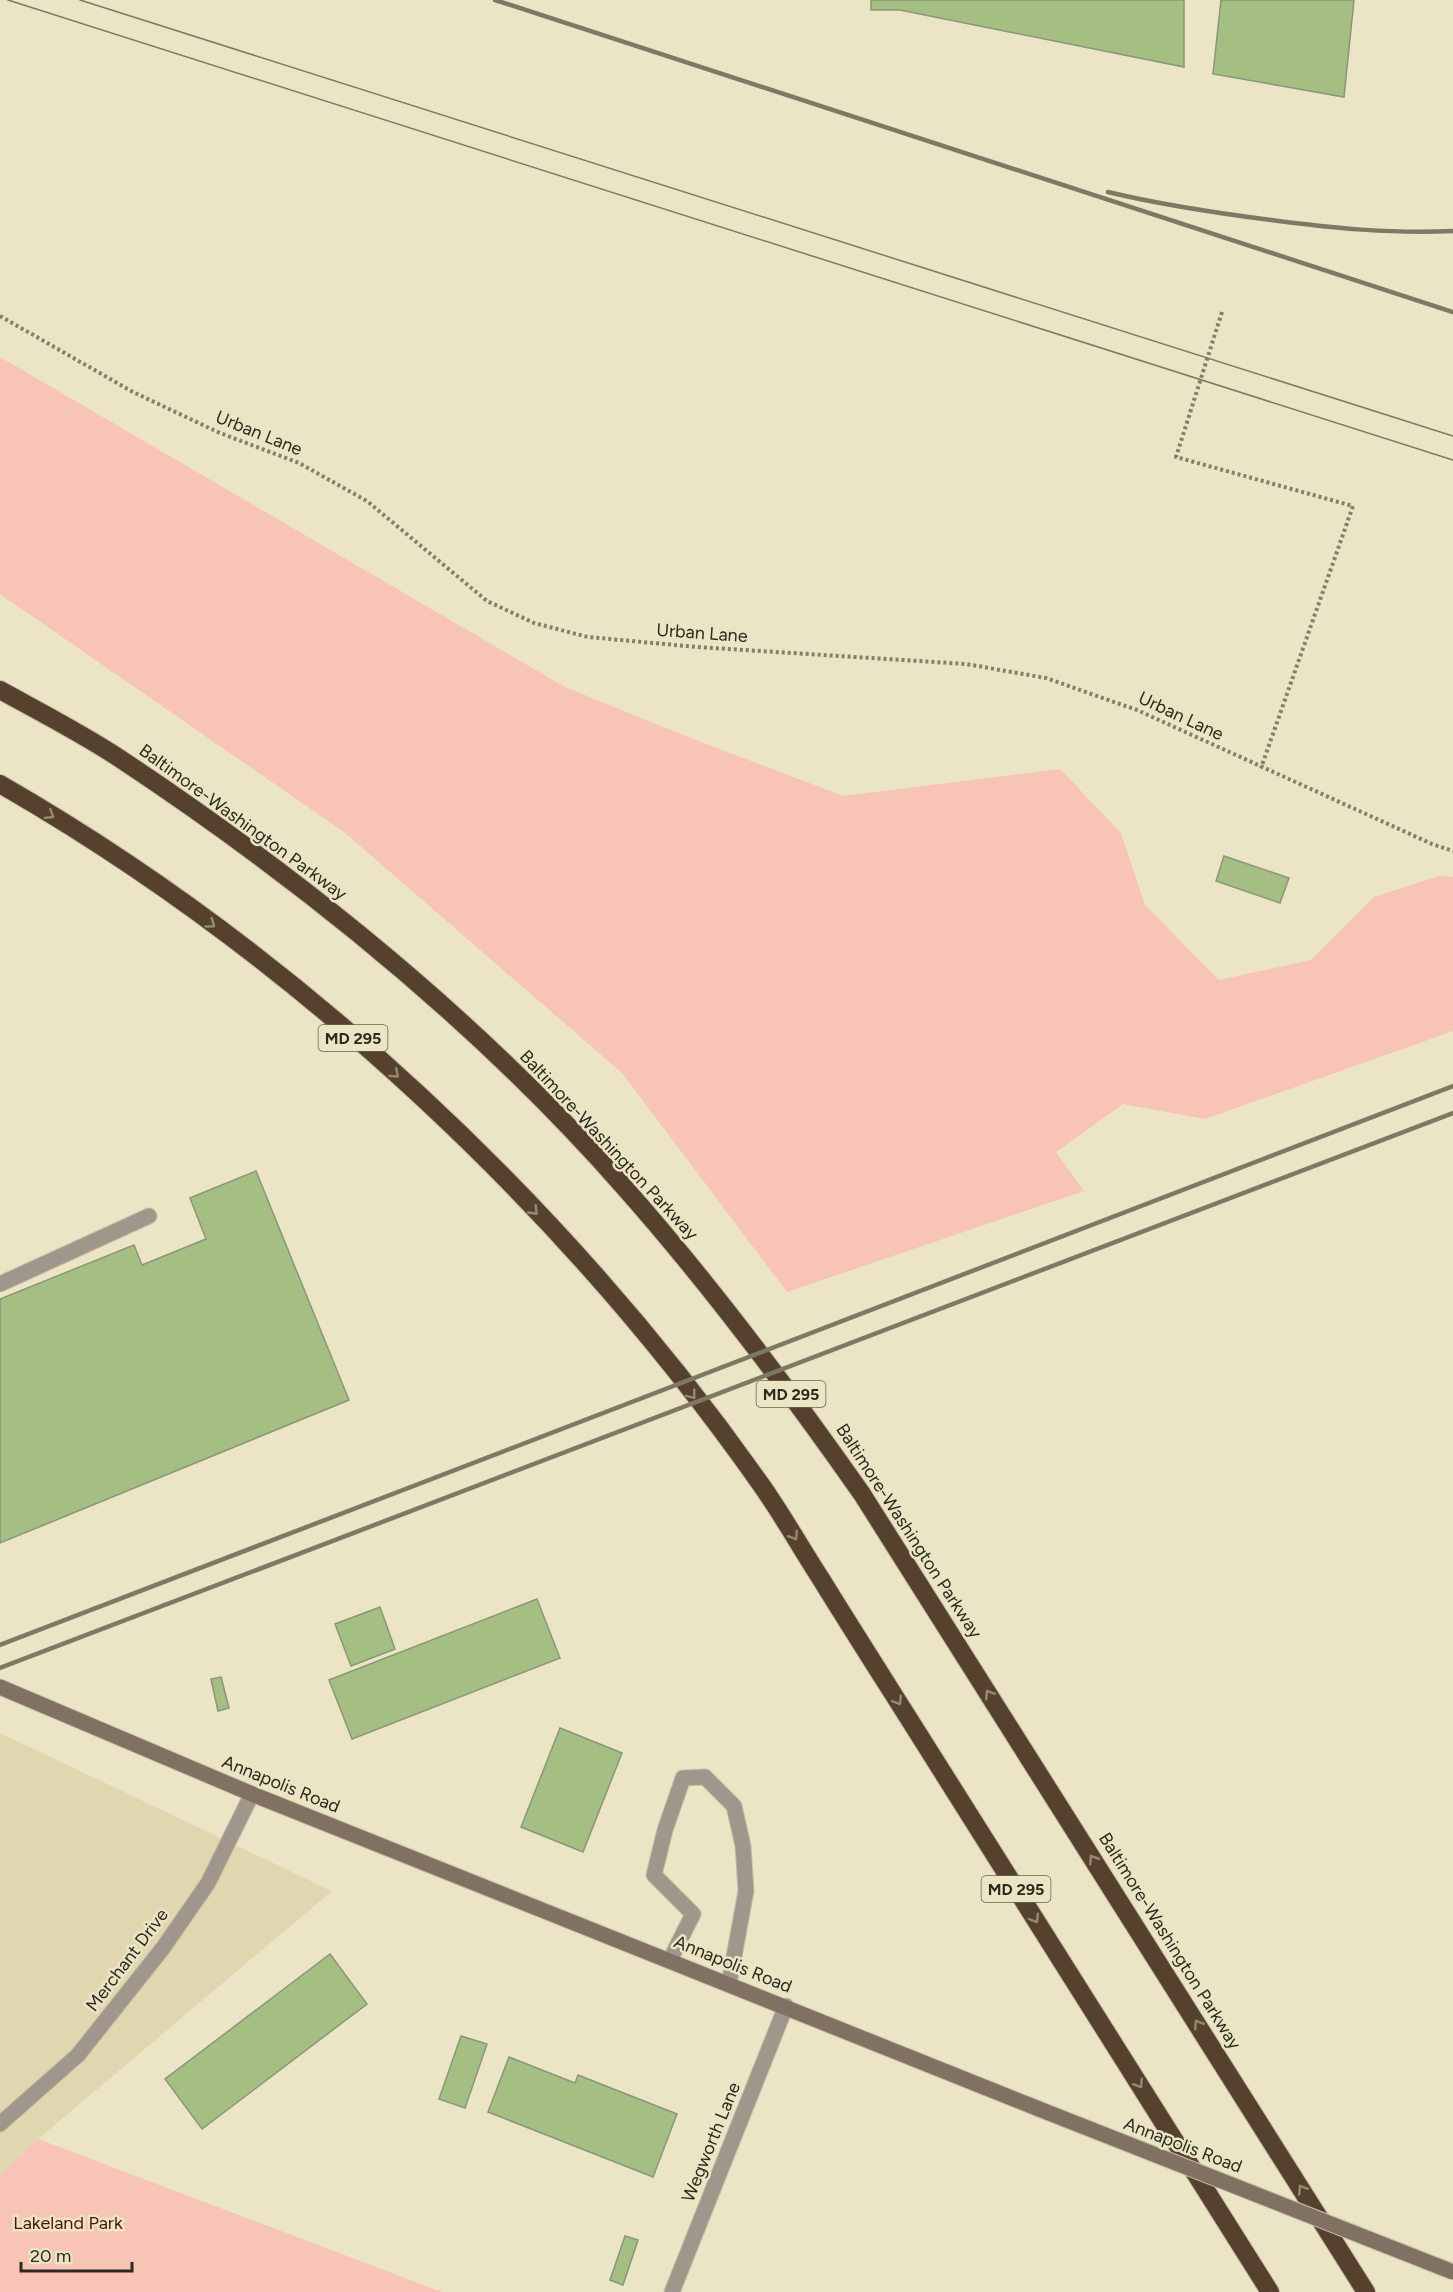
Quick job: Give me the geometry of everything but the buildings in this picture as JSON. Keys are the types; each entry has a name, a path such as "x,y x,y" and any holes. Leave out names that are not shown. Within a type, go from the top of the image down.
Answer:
{"highway":[{"name":"Baltimore-Washington Parkway","path":"0,690 117,757 250,851 352,928 498,1057 622,1185 688,1261 796,1401 862,1494 1366,2292"},
{"name":"MD 295","path":"0,784 95,843 171,895 247,950 323,1011 460,1134 540,1217 657,1349 763,1487 1270,2292"}],"main road":[{"name":"Annapolis Road","path":"0,1687 252,1794 1453,2272"}],"street":[{"path":"0,1284 149,1216"},
{"path":"670,1960 693,1914 654,1875 665,1830 683,1778 705,1776 734,1806 743,1846 746,1891 729,1984"},
{"name":"Merchant Drive","path":"0,2124 78,2055 163,1948 207,1883 252,1794"},
{"name":"Wegworth Lane","path":"672,2292 786,2006"}],"path":[{"path":"1222,312 1176,457 1353,506 1261,768"},
{"name":"Urban Lane","path":"0,316 133,392 220,433 299,463 367,501 488,601 534,623 588,637 697,647 966,664 1046,678 1137,710 1261,768 1432,844 1453,851"}],"shaded area":[{"path":"0,1733 332,1891 38,2139 0,2176"}],"green space":[{"path":"0,357 565,687 683,735 843,796 1060,769 1121,833 1145,905 1219,980 1311,960 1374,897 1439,876 1453,877 1453,1031 1205,1119 1123,1104 1056,1152 1084,1191 787,1292 622,1073 344,832 0,594"},
{"name":"Lakeland Park","path":"38,2139 442,2292 0,2292 0,2176"}],"tram line":[{"path":"8,0 1453,460"},
{"path":"80,0 1453,436"}],"railway":[{"path":"495,0 1453,312"},
{"path":"1108,192 1189,208 1317,226 1385,231 1453,231"},
{"path":"0,1645 1453,1086"},
{"path":"0,1668 1453,1113"}]}
